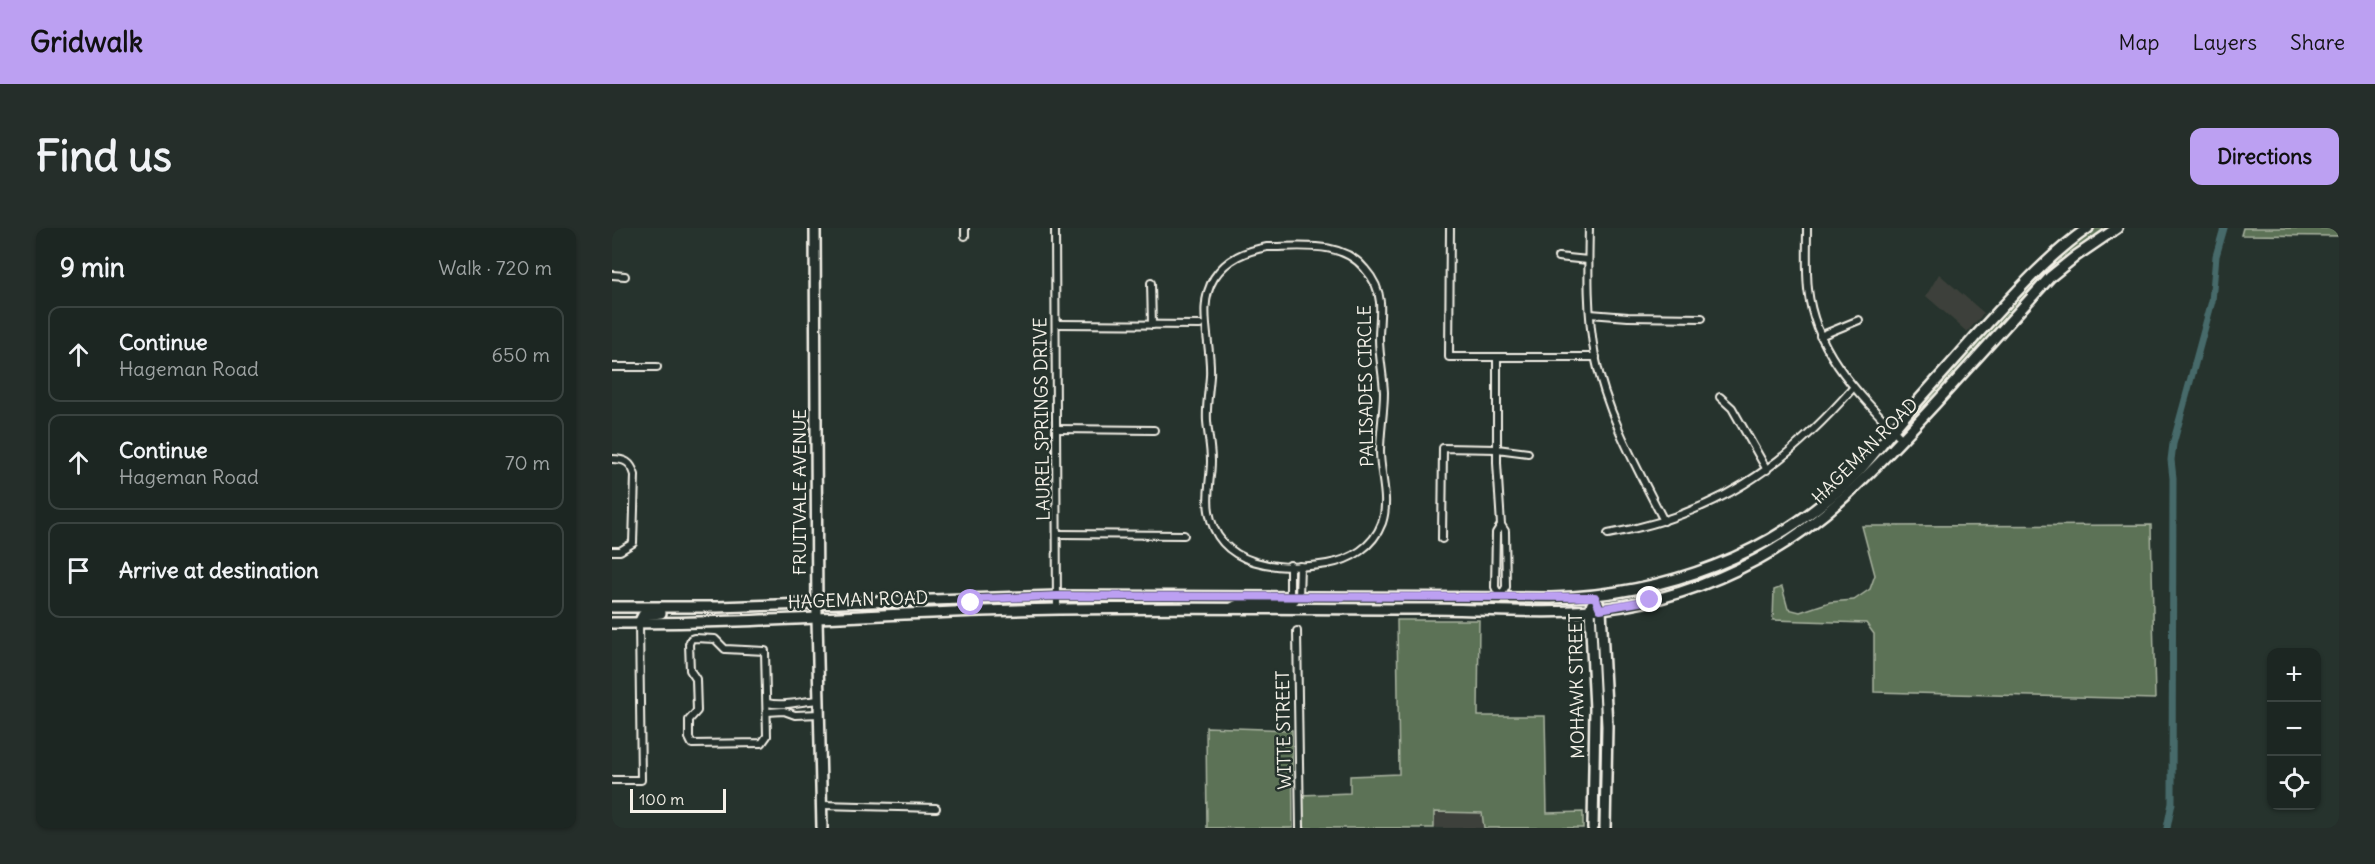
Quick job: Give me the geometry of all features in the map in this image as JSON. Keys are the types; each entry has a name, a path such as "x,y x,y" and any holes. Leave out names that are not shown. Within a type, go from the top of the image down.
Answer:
{"main road":[{"name":"FRUITVALE AVENUE","path":"815,228 817,619 822,828"},
{"name":"HAGEMAN ROAD","path":"612,607 817,604 1058,596 1595,597 1651,587 1680,579 1727,561 1777,535 1838,491 1869,460 1893,429 2045,262 2088,228"},
{"name":"HAGEMAN ROAD","path":"612,623 817,619 1057,609 1550,611 1600,609 1680,592 1757,560 1803,532 1839,504 1902,439 2050,277 2117,228"},
{"path":"1230,609 1241,603 1286,603 1294,597"},
{"path":"1430,609 1452,604 1495,603 1500,597"},
{"name":"MOHAWK STREET","path":"1595,597 1600,609 1607,726 1605,828"},
{"name":"MOHAWK STREET","path":"1593,828 1595,708 1590,609 1595,597"},
{"path":"911,614 935,604 971,603 978,599"},
{"path":"639,623 643,615 695,613 717,606"}],"street":[{"path":"965,228 965,236"},
{"name":"LAUREL SPRINGS DRIVE","path":"1055,228 1057,609"},
{"path":"1449,228 1449,357 1596,357"},
{"path":"1589,228 1590,314 1596,357 1612,413 1664,521"},
{"path":"1807,228 1808,289 1820,336 1834,363 1853,388 1902,439"},
{"name":"PALISADES CIRCLE","path":"1268,247 1316,247 1334,249 1351,256 1365,268 1375,283 1380,300 1379,355 1384,405 1380,454 1386,506 1382,524 1372,540 1359,553 1342,561 1290,566 1254,563 1237,555 1223,543 1213,528 1208,510 1211,454 1207,406 1210,358 1205,309 1214,278 1237,256 1268,247"},
{"path":"1558,257 1588,260"},
{"path":"612,276 625,276"},
{"path":"1151,283 1152,325"},
{"path":"1590,314 1702,318"},
{"path":"1820,336 1859,320"},
{"path":"1056,324 1200,325"},
{"path":"1497,357 1497,449 1501,525 1505,531 1506,587 1500,597 1494,587 1496,533 1501,525"},
{"path":"612,367 657,367"},
{"path":"1608,534 1664,521 1712,502 1767,470 1808,437 1853,388"},
{"path":"1720,397 1732,408 1767,470"},
{"path":"1057,429 1154,429"},
{"path":"1442,539 1443,448 1497,449 1528,453"},
{"path":"612,459 623,459 633,468 635,475 633,543 620,551 612,551"},
{"path":"1058,534 1184,534"},
{"path":"1290,566 1294,597"},
{"path":"1294,597 1299,578 1299,566"},
{"path":"1290,577 1299,578"},
{"path":"612,780 641,780 639,623"},
{"name":"WITTE STREET","path":"1297,631 1300,828"},
{"path":"691,639 715,639 725,649 765,651 767,712 767,736 762,743 692,744 689,738 688,720 697,711 697,683 690,670 691,639"},
{"path":"766,703 784,705 819,700"},
{"path":"790,703 790,711"},
{"path":"767,712 790,711 795,715 820,714"},
{"path":"822,805 936,808"}],"shaded area":[{"path":"1939,274 1984,313 1967,332 1926,296"},
{"path":"1434,812 1483,813 1484,828 1434,828"}],"green space":[{"path":"2095,228 2105,228 2077,248 2031,288 1920,414 1910,420 2035,279"},
{"path":"2243,228 2339,228 2339,236 2241,235"},
{"path":"2151,525 2155,699 1874,692 1874,634 1866,623 1773,620 1774,590 1782,587 1788,609 1800,612 1830,602 1854,600 1870,589 1875,575 1862,526"},
{"path":"1397,620 1479,620 1478,716 1545,716 1547,813 1583,812 1583,828 1484,828 1482,813 1434,812 1434,828 1303,828 1302,795 1350,793 1350,776 1399,774"},
{"path":"1206,727 1292,730 1293,828 1207,828"}],"waterway":[{"path":"2167,828 2172,803 2173,478 2171,460 2173,444 2212,301 2216,256 2224,228"}],"route":[{"path":"971,603 978,599 1058,596 1595,597 1600,609 1650,600"}]}
